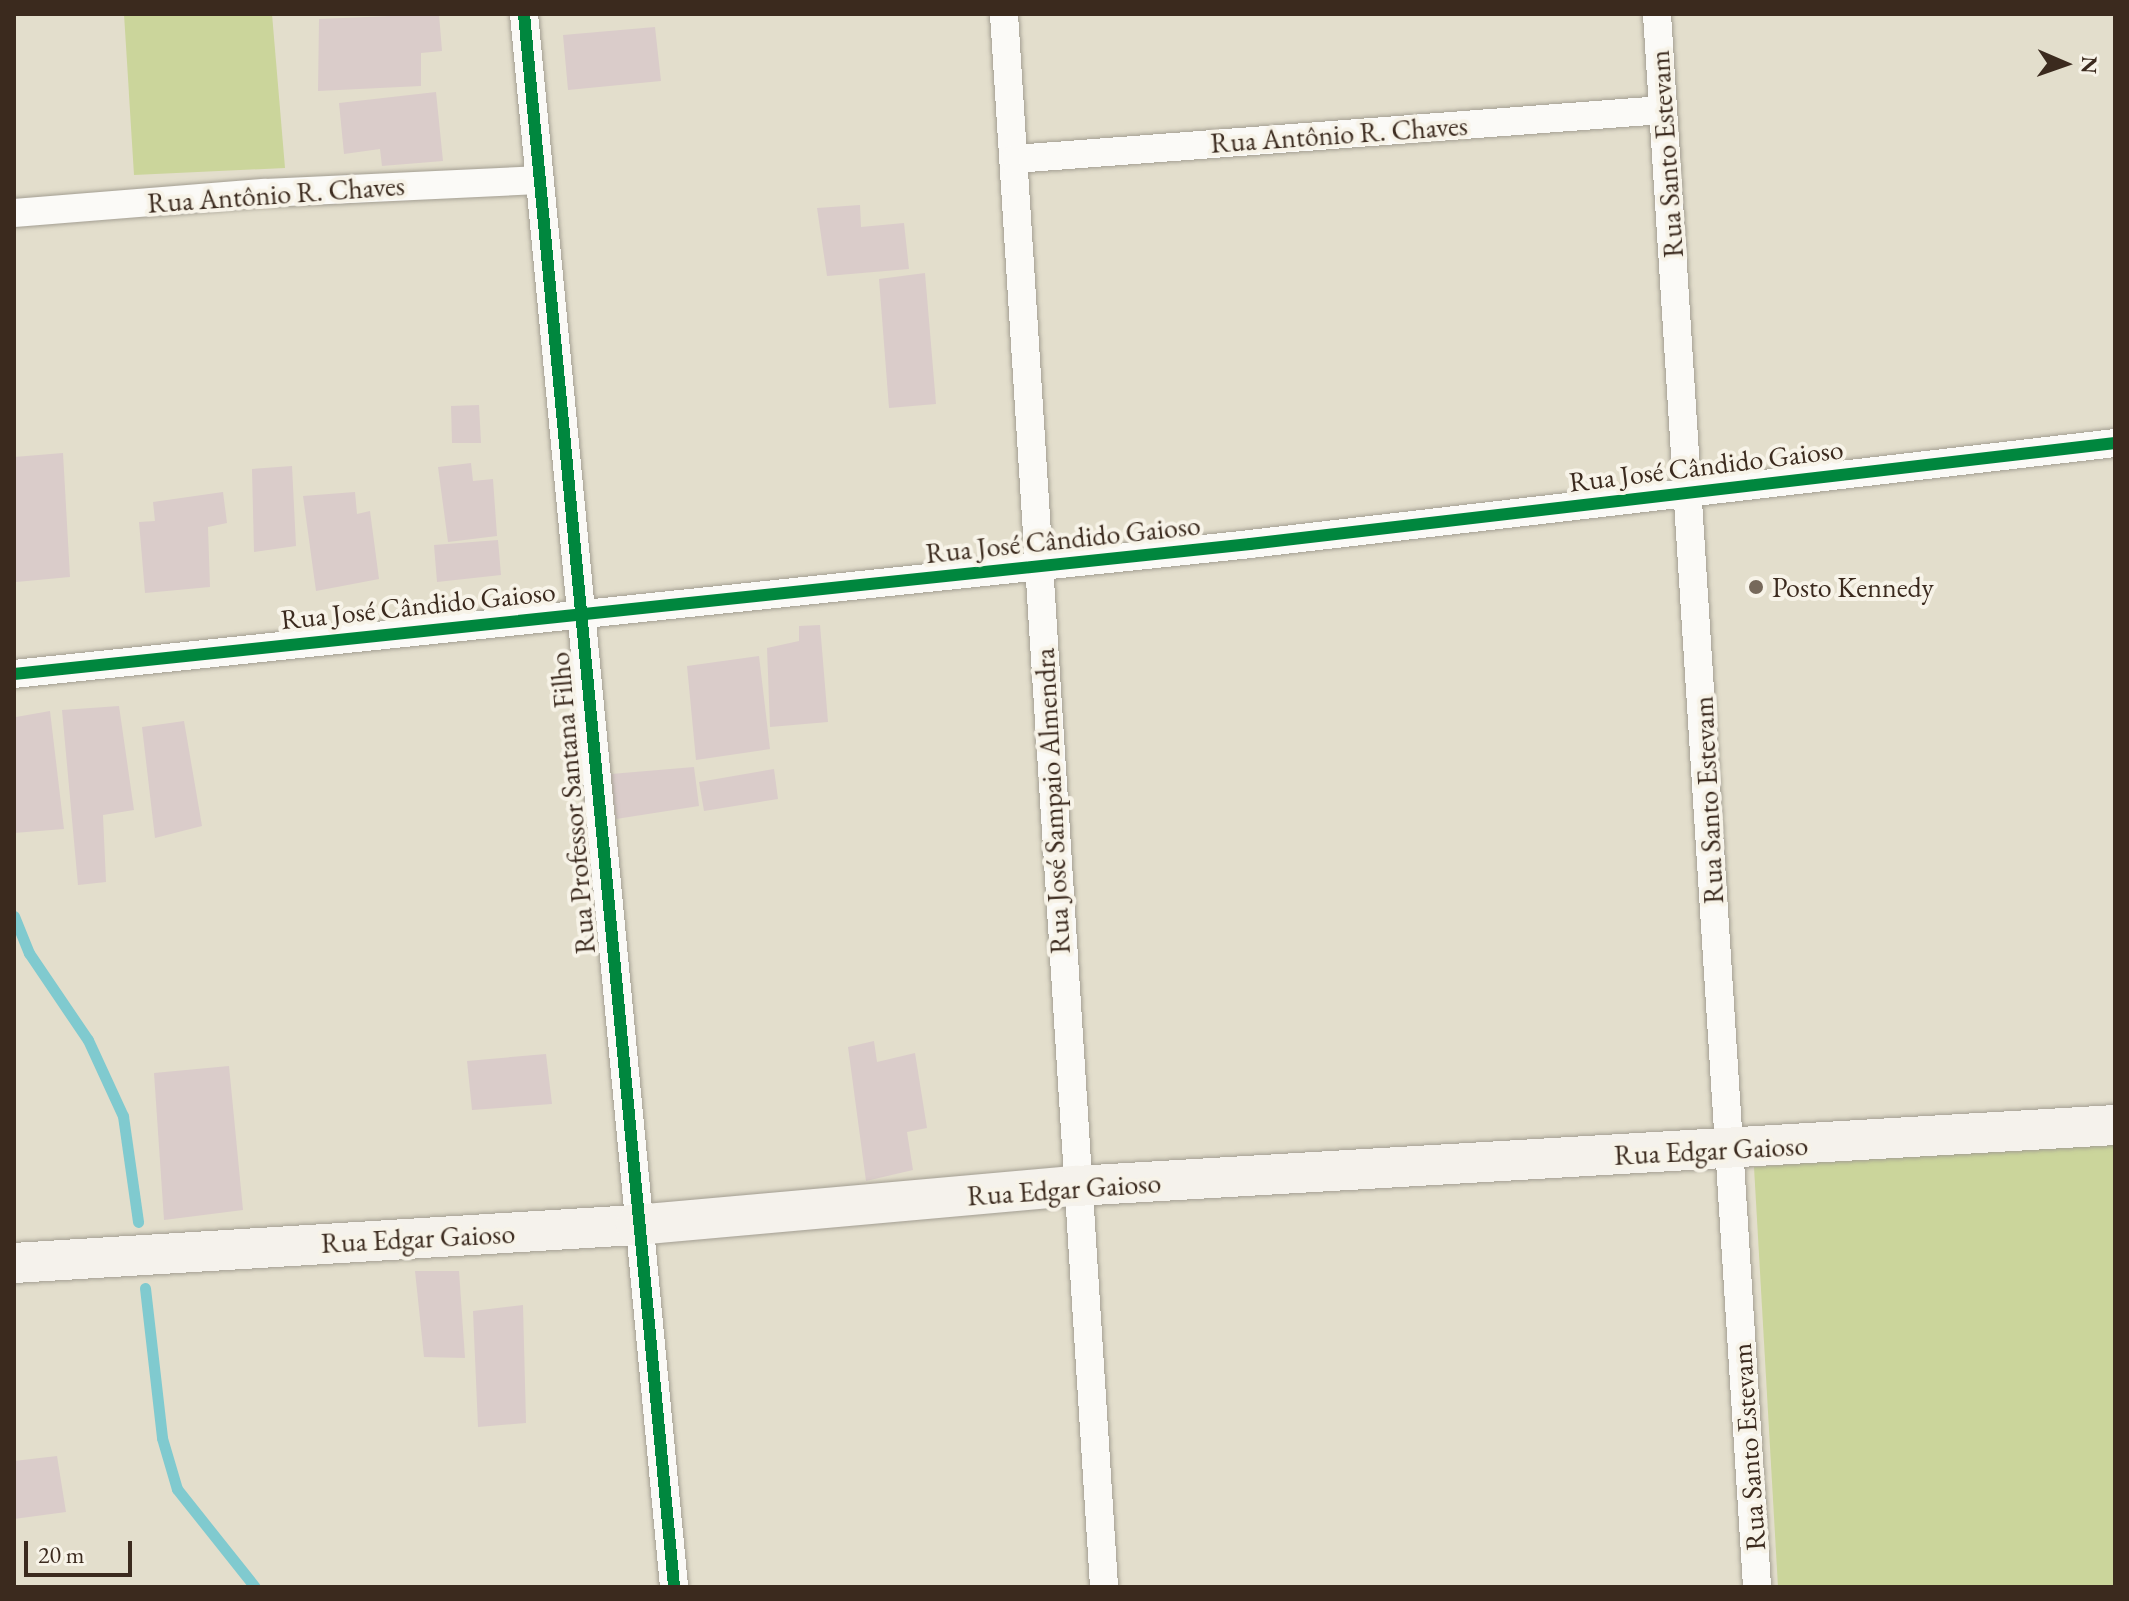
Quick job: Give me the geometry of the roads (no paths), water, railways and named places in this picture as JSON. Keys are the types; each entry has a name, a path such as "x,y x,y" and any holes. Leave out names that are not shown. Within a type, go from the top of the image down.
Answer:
{"main road":[{"name":"Rua Edgar Gaioso","path":"14,1263 636,1225 1076,1186 2115,1125"}],"street":[{"name":"Rua Professor Santana Filho","path":"524,14 636,1225 674,1587"},
{"name":"Rua José Sampaio Almendra","path":"1004,14 1076,1186 1104,1587"},
{"name":"Rua Santo Estevam","path":"1657,14 1691,490 1727,1149 1757,1587"},
{"name":"Rua Antônio R. Chaves","path":"1015,159 1662,110"},
{"name":"Rua Antônio R. Chaves","path":"14,213 265,193 538,180"},
{"name":"Rua José Cândido Gaioso","path":"14,674 578,612 1038,566 2115,443"}],"waterway":[{"path":"14,916 29,953 88,1040 123,1116 138,1222"},
{"path":"145,1288 162,1438 177,1489 255,1587"}],"place":[{"name":"Posto Kennedy","path":"1756,587"}]}
